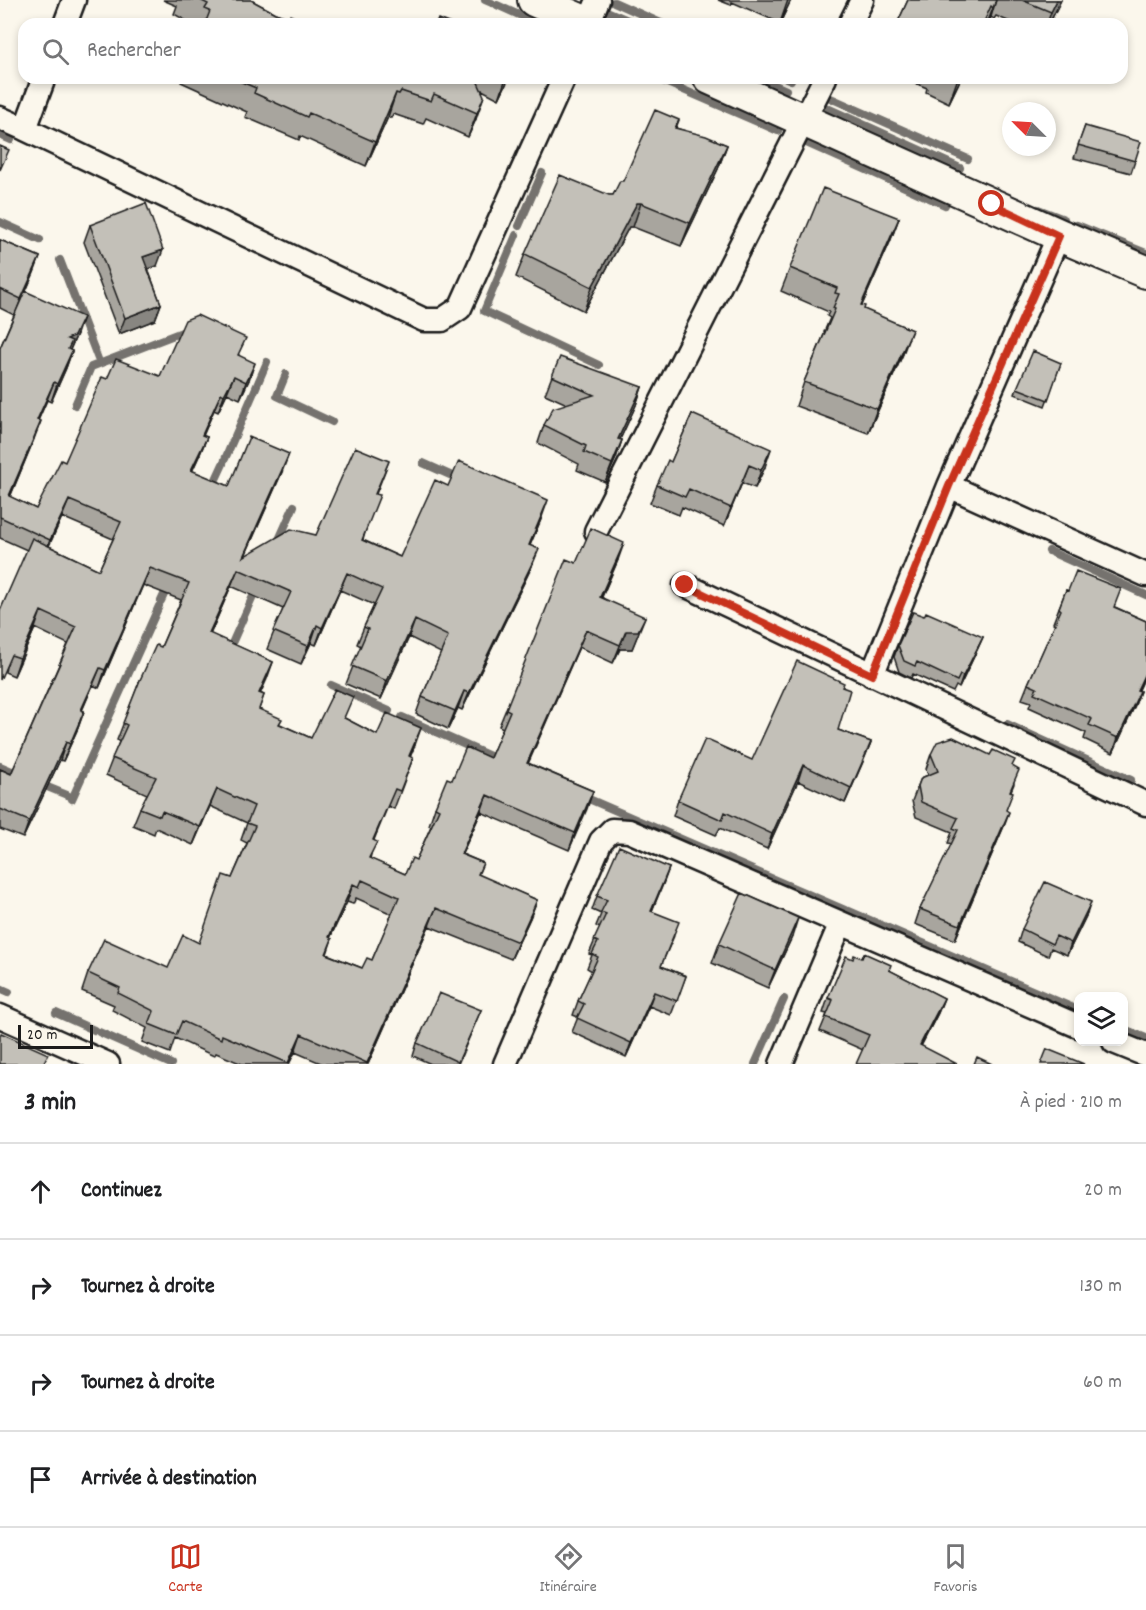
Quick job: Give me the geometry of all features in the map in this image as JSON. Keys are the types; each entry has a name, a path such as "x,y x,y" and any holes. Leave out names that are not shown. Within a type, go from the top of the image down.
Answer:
{"main road":[{"path":"534,0 575,18"},
{"path":"724,84 1059,236 1146,272"}],"street":[{"path":"67,18 74,0"},
{"path":"591,18 598,0"},
{"path":"853,18 862,0"},
{"path":"25,129 42,84"},
{"path":"0,118 424,320 442,320 460,308 561,84"},
{"path":"596,531 822,84"},
{"path":"872,675 949,486 1059,236"},
{"path":"949,486 1146,575"},
{"path":"685,585 1146,804"},
{"path":"506,1064 601,841 612,830 629,831 840,925 1074,1024"},
{"path":"781,1064 840,925"},
{"path":"0,1016 108,1064"},
{"path":"1125,1046 1146,1055"}],"building":[{"path":"200,0 251,0 289,18 207,18 210,11 205,9 208,4"},
{"path":"908,0 996,0 986,18 900,18"},
{"path":"1022,0 1057,0 1051,12"},
{"path":"246,84 479,84 484,96 477,113 434,94 431,101 401,91 399,94 396,93 375,142 309,113 307,117 254,93 256,88"},
{"path":"655,110 679,120 675,128 706,136 727,145 690,223 637,203 592,287 525,254 560,175 613,195 620,181 623,181"},
{"path":"1085,126 1141,142 1135,161 1078,145"},
{"path":"0,146 9,150 0,170"},
{"path":"823,188 899,218 861,305 865,306 864,309 912,330 877,409 804,382 835,309 833,308 839,294 835,293 837,288 790,268"},
{"path":"146,203 163,250 143,257 161,304 125,318 90,225"},
{"path":"0,240 40,257 21,299 0,289"},
{"path":"25,291 83,317 74,336 67,339 72,341 68,349 72,351 57,384 54,382 37,420 41,421 9,496 36,509 61,460 65,462 102,377 107,379 116,359 160,376 185,320 197,315 246,338 238,355 255,363 246,382 234,376 224,395 221,393 202,435 207,437 191,470 229,486 249,437 289,454 243,557 291,529 316,535 355,447 389,461 375,494 380,495 362,540 400,557 435,480 448,486 459,461 548,500 529,545 539,549 469,693 464,691 455,711 422,697 448,636 415,620 387,681 352,666 368,629 364,627 382,589 347,573 322,628 317,625 308,646 273,631 291,592 238,569 209,633 273,662 259,693 264,695 259,709 282,719 279,724 311,738 335,689 353,697 344,718 377,735 387,713 421,728 409,756 413,758 400,791 395,789 373,840 377,842 369,858 405,874 412,858 416,860 439,809 435,807 447,778 452,780 466,747 490,758 510,711 506,709 566,559 576,563 591,528 624,543 600,597 645,617 638,631 626,631 620,645 586,630 527,763 593,791 575,833 487,795 461,854 483,863 478,874 537,900 518,942 436,908 367,1063 301,1034 288,1063 222,1035 221,1039 182,1021 176,1035 149,1024 154,1011 118,993 120,988 88,973 104,939 168,968 183,935 199,943 223,875 232,878 255,826 247,823 254,806 217,789 200,827 162,811 160,816 140,808 156,777 112,758 127,725 123,723 140,680 156,645 161,647 189,583 150,568 105,670 100,668 81,710 84,711 70,744 66,742 29,821 0,809 0,769 11,774 76,627 41,611 20,658 11,655 0,680 0,611 32,538 99,570 121,522 69,500 50,540 0,517 0,348","holes":["362,880 399,897 372,960 367,958 362,968 326,954 332,939 329,937 353,884 359,887"]},
{"path":"1033,351 1061,363 1048,400 1017,388"},
{"path":"560,357 642,387 618,439 622,440 612,464 584,452 586,446 544,425 553,408 594,395 552,376"},
{"path":"692,414 771,449 761,470 749,465 731,508 689,489 685,497 657,485 668,460 671,462"},
{"path":"1076,571 1121,589 1114,607 1146,621 1146,671 1137,690 1140,691 1118,738 1089,725 1092,719 1034,693 1037,688 1028,684"},
{"path":"913,612 924,616 926,612 983,637 963,676 960,675 957,681 917,662 915,666 904,661 898,645"},
{"path":"797,661 844,683 842,687 850,690 838,730 871,742 851,788 803,765 772,834 725,812 722,820 678,800 705,739 752,760"},
{"path":"953,737 990,755 993,750 1015,760 1012,766 1019,770 1010,791 1013,792 1006,810 1009,812 960,925 920,909 958,830 953,828 958,818 921,802 918,786 921,778 938,771 931,754 937,742"},
{"path":"619,846 669,868 651,911 679,922 661,966 686,976 677,1001 654,992 631,1043 577,1018 584,1004 578,1001 598,957 592,954 598,942 594,940 606,914 601,912 607,900 597,896"},
{"path":"1045,882 1091,902 1071,943 1056,936 1052,944 1022,929"},
{"path":"742,893 798,918 775,970 719,944"},
{"path":"864,953 891,965 889,970 944,998 920,1045 957,1064 856,1064 869,1035 826,1017 833,1000 828,998 846,956 853,959 854,955 862,958"},
{"path":"439,993 481,1010 458,1062 417,1043"},
{"path":"1,1033 48,1054 43,1064 0,1064"},
{"path":"1047,1049 1084,1064 1041,1064"},
{"path":"977,1057 992,1064 974,1064"}],"waterway":[{"path":"485,0 492,3"},
{"path":"614,2 650,18"},
{"path":"497,5 526,18"},
{"path":"609,12 623,18"},
{"path":"670,84 778,131"},
{"path":"772,84 786,90"},
{"path":"826,96 968,159"},
{"path":"825,107 960,168"},
{"path":"0,135 11,140"},
{"path":"802,141 945,205"},
{"path":"519,226 542,173"},
{"path":"1038,209 1064,219"},
{"path":"0,222 40,240"},
{"path":"1077,225 1146,253"},
{"path":"516,235 484,311 599,365"},
{"path":"60,260 98,359"},
{"path":"75,405 91,367 182,332"},
{"path":"225,459 267,362"},
{"path":"286,374 277,396 332,422"},
{"path":"423,463 450,475"},
{"path":"211,490 223,464"},
{"path":"277,544 294,506"},
{"path":"1049,551 1146,595"},
{"path":"161,601 168,586"},
{"path":"229,650 257,587"},
{"path":"72,799 159,606"},
{"path":"331,685 389,711"},
{"path":"402,717 499,760"},
{"path":"1007,724 1131,780"},
{"path":"0,766 21,775"},
{"path":"40,784 67,795"},
{"path":"582,796 845,910"},
{"path":"849,911 1074,1008"},
{"path":"0,988 9,992"},
{"path":"755,1064 784,999"},
{"path":"56,1013 94,1030"},
{"path":"1128,1031 1146,1038"},
{"path":"99,1032 171,1064"}],"route":[{"path":"685,585 872,675 949,486 1059,236 992,204"}]}
